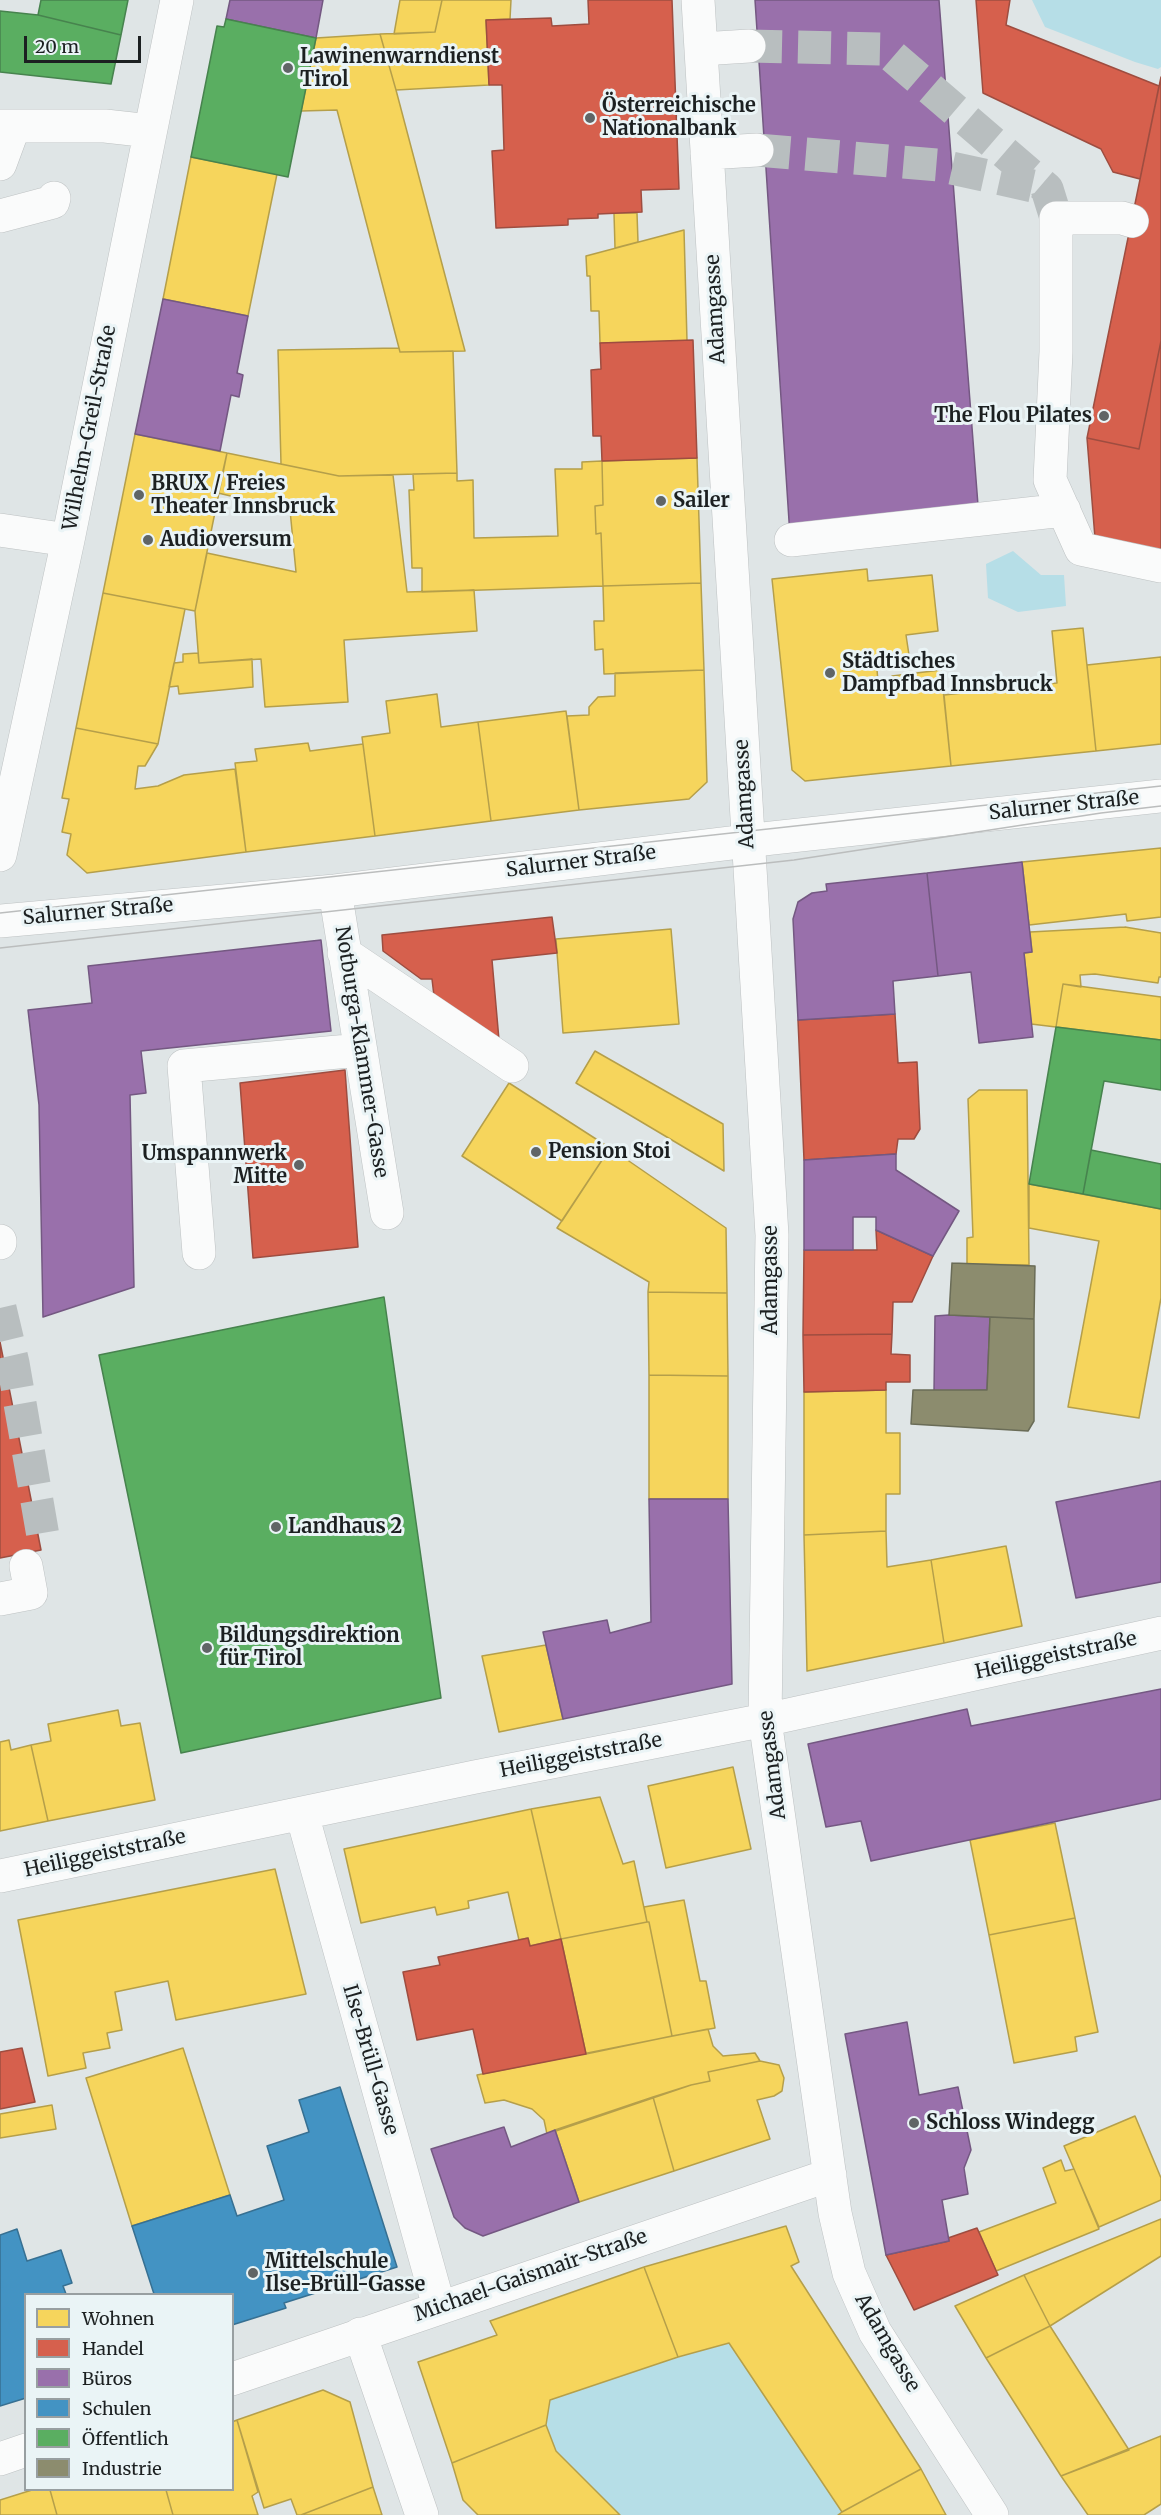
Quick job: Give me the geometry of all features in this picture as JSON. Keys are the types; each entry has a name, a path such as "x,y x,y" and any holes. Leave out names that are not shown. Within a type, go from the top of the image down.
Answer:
{"street":[{"name":"Wilhelm-Greil-Straße","path":"0,855 68,540 177,0"},
{"name":"Adamgasse","path":"698,0 772,1236 765,1720 840,2241 849,2273 875,2332 992,2515"},
{"path":"700,49 749,45"},
{"path":"0,164 7,126 105,126 150,131"},
{"path":"707,153 757,150"},
{"path":"0,216 53,202 54,198"},
{"path":"1132,221 1122,218 1056,218 1056,352 1050,480 1081,549 1161,566"},
{"path":"791,540 1064,510"},
{"path":"0,530 68,540"},
{"name":"Salurner Straße","path":"0,921 335,891 1161,796"},
{"name":"Notburga-Klammer-Gasse","path":"335,891 387,1213"},
{"path":"344,953 512,1066"},
{"path":"200,1253 183,1066 360,1050"},
{"path":"0,1599 31,1593 26,1566"},
{"name":"Heiliggeiststraße","path":"0,1876 765,1720 1161,1633"},
{"name":"Ilse-Brüll-Gasse","path":"302,1814 439,2307"},
{"name":"Michael-Gaismair-Straße","path":"234,2378 830,2175"},
{"path":"360,2334 422,2515"},
{"path":"0,2459 24,2451"}],"shaded area":[{"path":"1032,0 1161,0 1161,67 1158,69 1135,62 1045,27"},
{"path":"1013,551 1041,575 1064,575 1066,606 1018,612 988,598 986,564"},
{"path":"729,2343 842,2512 838,2515 620,2515 556,2451 546,2425 550,2400 678,2357"}],"building: Wohnen":[{"path":"400,0 442,0 435,32 394,34"},
{"path":"442,0 511,0 510,19 486,20 489,85 396,90 380,34 435,32"},
{"path":"380,34 465,351 400,352 337,110 301,111 316,38"},
{"path":"191,157 277,174 248,316 163,299"},
{"path":"614,213 637,213 638,242 615,248"},
{"path":"684,230 687,341 600,343 599,311 591,311 590,276 587,276 586,256"},
{"path":"399,348 400,352 453,351 457,473 339,476 281,464 278,350"},
{"path":"135,434 227,453 195,611 103,593"},
{"path":"227,453 339,476 393,475 407,592 474,590 477,631 344,640 348,702 265,707 261,659 199,663 195,611 207,553 296,572 290,510 218,493"},
{"path":"697,458 701,583 603,586 601,533 596,534 595,506 603,505 602,461"},
{"path":"602,461 603,505 595,506 596,534 601,533 603,586 422,592 422,568 412,568 409,490 414,490 413,474 457,473 457,481 473,480 474,538 558,536 555,469 582,469 582,462"},
{"name":"Städtisches Dampfbad Innsbruck","path":"867,569 868,581 932,575 938,631 906,635 909,655 876,658 879,693 894,691 892,676 941,670 951,766 805,781 792,770 772,579"},
{"path":"701,583 704,670 604,674 603,649 595,650 594,621 604,621 603,586"},
{"path":"103,593 185,609 158,744 76,728"},
{"path":"1083,628 1096,751 951,766 944,695 1057,683 1052,631"},
{"path":"198,653 199,663 252,659 253,687 179,694 178,686 169,687 174,663 183,662 183,654"},
{"path":"1161,657 1161,744 1096,751 1087,665"},
{"path":"704,670 707,782 689,799 579,810 567,716 589,715 589,707 598,697 615,696 615,673"},
{"path":"437,694 441,727 478,722 491,821 375,836 362,737 390,733 386,701"},
{"path":"566,711 579,810 491,821 478,722"},
{"path":"76,728 158,744 145,766 138,766 135,789 158,786 184,775 235,769 246,852 87,873 67,855 71,834 62,832 69,799 62,798"},
{"path":"308,743 310,751 363,744 375,836 246,852 235,763 257,761 255,749"},
{"path":"1161,848 1161,917 1127,921 1126,914 1029,925 1022,862"},
{"path":"1125,927 1161,933 1161,977 1158,983 1095,974 1080,975 1081,987 1063,984 1056,1027 1031,1024 1024,953 1032,952 1030,932"},
{"path":"671,929 679,1024 563,1033 556,939"},
{"path":"1063,984 1161,997 1161,1040 1056,1027"},
{"path":"595,1051 723,1124 724,1171 576,1083"},
{"name":"Pension Stoi","path":"509,1083 610,1148 562,1221 462,1156"},
{"path":"979,1090 1027,1090 1029,1265 967,1264 967,1238 973,1237 968,1099"},
{"path":"610,1148 726,1228 727,1293 648,1292 649,1282 557,1228"},
{"path":"1029,1184 1161,1209 1161,1298 1139,1418 1068,1407 1099,1241 1029,1228"},
{"path":"648,1292 727,1293 728,1376 649,1375"},
{"path":"649,1375 728,1376 728,1499 649,1499"},
{"path":"886,1390 886,1433 900,1433 900,1494 886,1494 886,1531 804,1535 804,1392"},
{"path":"886,1531 887,1567 931,1560 944,1643 807,1671 804,1535"},
{"path":"1006,1546 1022,1626 944,1643 931,1560"},
{"path":"546,1645 563,1719 499,1732 482,1656"},
{"path":"118,1710 121,1726 140,1723 155,1800 48,1821 31,1745 51,1741 48,1724"},
{"path":"9,1740 11,1750 31,1745 48,1821 0,1831 0,1742"},
{"path":"733,1767 751,1849 666,1868 648,1786"},
{"path":"600,1797 623,1864 634,1861 647,1922 561,1939 531,1809"},
{"path":"531,1809 561,1939 530,1946 528,1938 519,1940 508,1892 468,1901 469,1908 437,1915 435,1907 361,1923 344,1849"},
{"path":"1055,1823 1075,1918 989,1935 970,1840"},
{"path":"275,1869 306,1994 176,2020 168,1981 115,1992 122,2030 107,2033 110,2048 83,2053 86,2068 48,2076 18,1920"},
{"path":"684,1900 700,1981 706,1981 715,2028 672,2036 644,1907"},
{"path":"1075,1918 1098,2032 1075,2037 1077,2051 1014,2063 989,1935"},
{"path":"649,1922 672,2036 586,2054 561,1939"},
{"path":"708,2029 713,2046 723,2056 755,2053 760,2061 708,2072 710,2081 691,2085 547,2134 544,2120 532,2109 504,2100 485,2103 477,2075"},
{"path":"183,2048 230,2195 132,2226 86,2078"},
{"path":"760,2061 779,2065 784,2078 782,2091 774,2096 757,2100 770,2139 674,2171 653,2097 710,2081 708,2072"},
{"path":"653,2097 674,2171 579,2202 555,2130"},
{"path":"52,2105 56,2129 0,2138 0,2114"},
{"path":"1135,2116 1161,2178 1161,2200 1099,2227 1064,2146"},
{"path":"1061,2160 1065,2171 1074,2169 1099,2229 996,2271 979,2232 1056,2203 1043,2168"},
{"path":"1161,2219 1161,2256 1050,2326 1024,2275"},
{"path":"786,2226 799,2262 791,2266 921,2469 842,2512 729,2343 678,2357 644,2267"},
{"path":"644,2267 678,2357 550,2400 546,2425 452,2463 418,2362 497,2335 490,2321"},
{"path":"1024,2275 1050,2326 986,2358 955,2306"},
{"path":"1050,2326 1129,2450 1061,2476 986,2358"},
{"path":"323,2390 350,2402 373,2487 301,2515 297,2515 291,2499 264,2508 237,2420"},
{"path":"237,2420 258,2492 252,2496 258,2515 173,2515 166,2491 234,2491 234,2421"},
{"path":"546,2425 556,2451 620,2515 478,2515 463,2500 452,2463"},
{"path":"1161,2436 1161,2504 1144,2515 1088,2515 1061,2476"},
{"path":"921,2469 946,2515 838,2515 842,2512"},
{"path":"373,2487 382,2515 301,2515"},
{"path":"29,2491 50,2491 57,2515 0,2515 0,2500"},
{"path":"50,2491 166,2491 173,2515 57,2515"}],"building: Handel":[{"name":"Österreichische Nationalbank","path":"588,0 672,0 679,189 641,190 642,212 598,214 598,218 568,219 568,225 496,228 492,151 504,150 502,85 489,85 486,20 551,18 552,26 589,24"},
{"path":"976,0 1010,0 1006,25 1159,86 1140,179 1113,172 1101,149 983,93"},
{"path":"1161,77 1161,341 1139,449 1087,438"},
{"path":"693,340 697,458 602,461 601,436 593,436 591,370 601,369 600,343"},
{"path":"1161,341 1161,552 1095,538 1087,438 1139,449"},
{"path":"552,917 557,953 492,960 499,1040 434,996 432,979 421,979 383,951 382,935"},
{"path":"895,1014 898,1063 917,1062 920,1129 914,1139 898,1139 896,1154 804,1160 798,1020"},
{"name":"Umspannwerk Mitte","path":"345,1070 358,1247 253,1258 240,1083"},
{"path":"876,1230 933,1256 912,1302 893,1302 892,1334 803,1335 804,1250 877,1250"},
{"path":"892,1334 891,1354 910,1355 910,1382 886,1382 886,1390 804,1392 803,1335"},
{"path":"0,1342 41,1550 0,1558"},
{"path":"528,1938 530,1946 561,1939 586,2054 483,2074 473,2029 417,2040 403,1972 440,1965 438,1957"},
{"path":"22,2048 35,2102 0,2109 0,2052"},
{"path":"977,2228 998,2275 914,2310 886,2255 949,2241 948,2238"}],"building: Büros":[{"path":"230,0 323,0 316,38 226,19"},
{"path":"755,0 939,0 979,518 790,536"},
{"path":"163,299 248,316 237,373 243,375 239,397 231,395 220,451 135,434"},
{"path":"1022,862 1032,952 1024,953 1033,1037 979,1043 971,972 938,976 927,873"},
{"path":"927,873 938,976 893,981 895,1014 798,1020 793,919 798,902 812,893 827,891 826,884"},
{"path":"321,940 331,1031 141,1051 146,1093 130,1095 134,1287 43,1317 39,1105 28,1010 92,1003 88,966"},
{"path":"896,1154 896,1170 959,1211 933,1256 876,1230 876,1217 853,1217 853,1250 804,1250 804,1160"},
{"path":"935,1316 990,1317 987,1390 934,1392"},
{"path":"1161,1481 1161,1582 1076,1598 1056,1502"},
{"path":"649,1499 728,1499 732,1684 563,1719 543,1632 607,1620 610,1633 651,1622"},
{"path":"1161,1689 1161,1799 871,1861 861,1821 826,1827 808,1744 967,1709 971,1726"},
{"name":"Schloss Windegg","path":"907,2022 919,2095 958,2087 971,2150 964,2168 968,2194 942,2200 949,2241 886,2255 845,2034"},
{"path":"504,2127 511,2147 555,2130 579,2202 483,2236 465,2228 454,2217 431,2149"}],"building: Schulen":[{"path":"340,2087 397,2267 284,2303 286,2308 234,2324 234,2293 154,2293 132,2226 230,2195 237,2216 284,2200 267,2146 309,2132 299,2100"},
{"path":"17,2229 27,2261 61,2250 72,2283 63,2286 66,2293 24,2293 24,2399 0,2406 0,2235"}],"building: Öffentlich":[{"path":"41,0 128,0 121,35 38,15"},
{"path":"0,11 38,15 121,35 111,84 0,72"},
{"path":"226,19 316,38 288,177 191,157 217,26 224,27"},
{"path":"1056,1027 1161,1040 1161,1090 1104,1081 1083,1194 1029,1184"},
{"path":"1091,1150 1161,1164 1161,1209 1083,1194"},
{"name":"Landhaus 2","path":"384,1297 441,1698 181,1753 99,1355"}],"building: Industrie":[{"path":"952,1263 1035,1266 1034,1319 949,1315"},
{"path":"990,1317 1034,1319 1034,1421 1028,1431 911,1424 913,1390 987,1390"}],"tunnel":[{"path":"749,46 884,49 1047,189 1056,218"},
{"path":"757,150 938,165 1042,188"},
{"path":"0,1308 13,1363 43,1536"}],"tram line":[{"path":"0,913 1161,786"},
{"path":"0,948 794,860 1101,813 1161,806"}],"place":[{"name":"Lawinenwarndienst Tirol","path":"288,68"},
{"name":"Österreichische Nationalbank","path":"590,118"},
{"name":"The Flou Pilates","path":"1104,416"},
{"name":"BRUX / Freies Theater Innsbruck","path":"139,495"},
{"name":"Sailer","path":"661,501"},
{"name":"Audioversum","path":"148,540"},
{"name":"Städtisches Dampfbad Innsbruck","path":"830,673"},
{"name":"Pension Stoi","path":"536,1152"},
{"name":"Umspannwerk Mitte","path":"299,1165"},
{"name":"Landhaus 2","path":"276,1527"},
{"name":"Bildungsdirektion für Tirol","path":"207,1648"},
{"name":"Schloss Windegg","path":"914,2123"},
{"name":"Mittelschule Ilse-Brüll-Gasse","path":"253,2273"}]}
